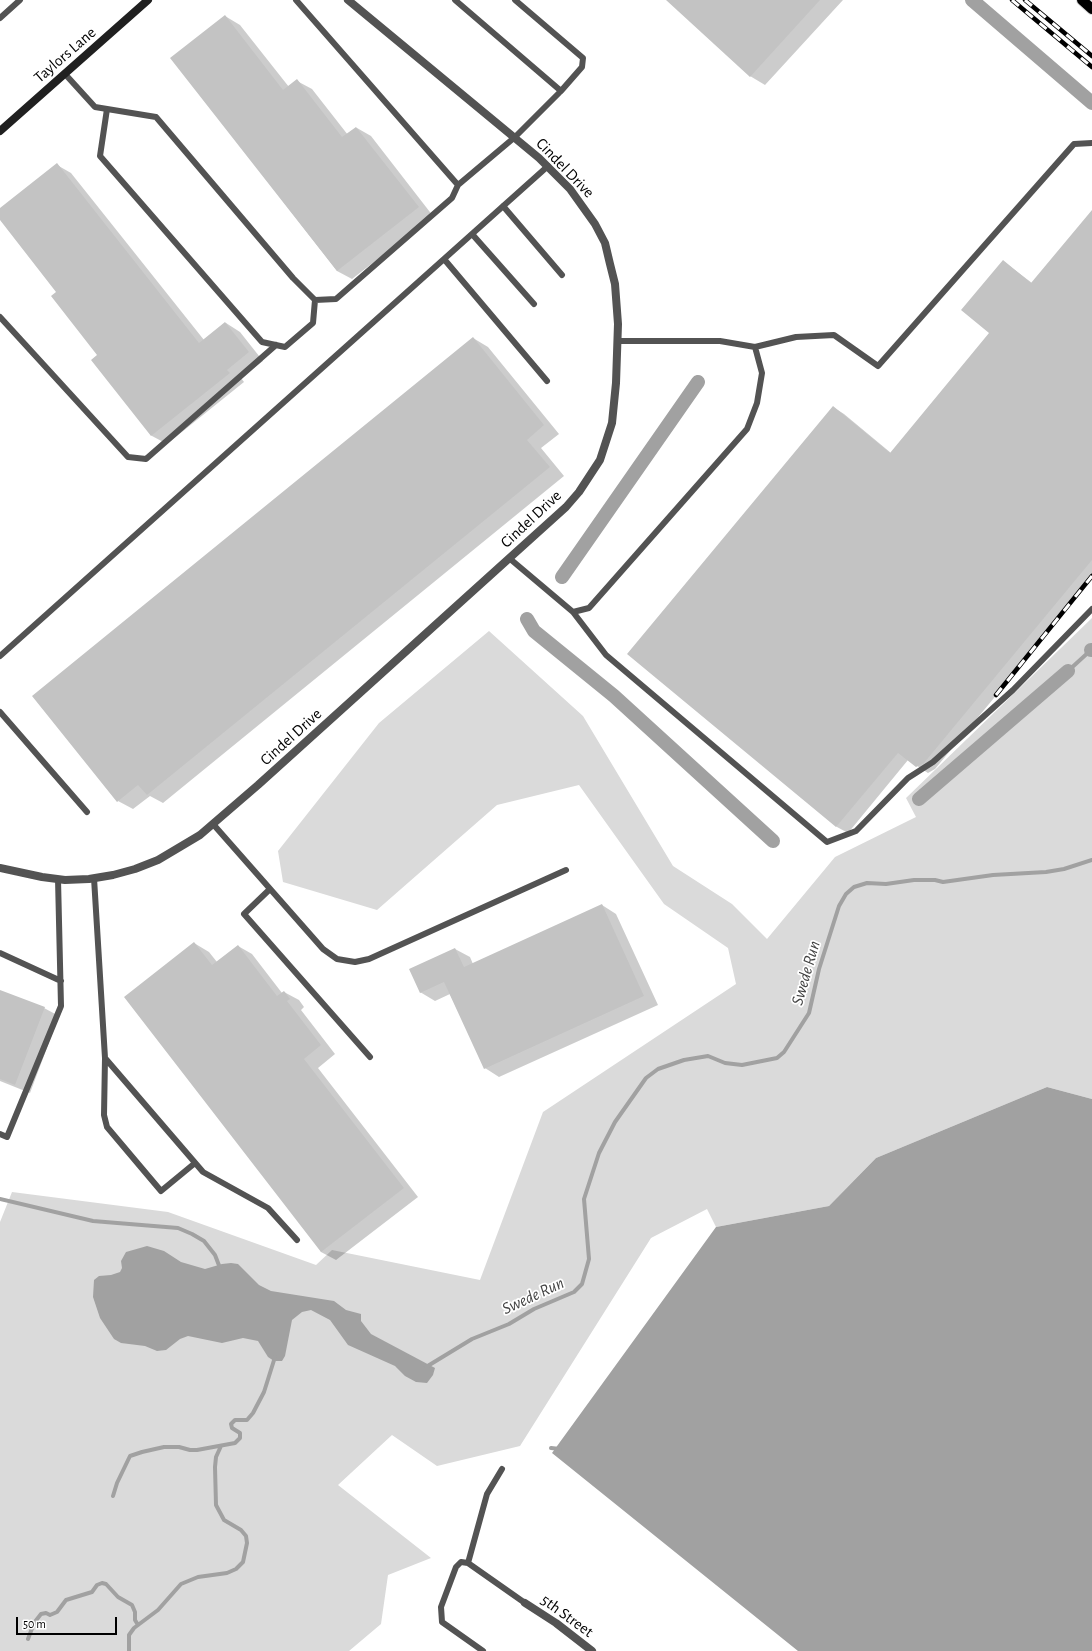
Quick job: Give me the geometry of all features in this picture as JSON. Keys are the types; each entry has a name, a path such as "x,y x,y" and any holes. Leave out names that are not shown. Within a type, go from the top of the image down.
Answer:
{"main road":[{"path":"1082,0 1092,9"}],"street":[{"name":"Taylors Lane","path":"0,131 148,0"},
{"name":"Cindel Drive","path":"0,868 58,879 94,878 135,869 158,860 179,849 213,824 509,558 579,492 600,460 612,423 616,383 617,341 615,284 605,243 584,206 548,166 515,137 348,0"},
{"name":"5th Street","path":"525,1604 556,1623 592,1651"}],"lane":[{"path":"0,18 20,0"},
{"path":"296,0 458,185"},
{"path":"454,0 561,91"},
{"path":"65,74 95,107 156,117 293,278 315,300 336,299 452,198 458,185 515,137 561,91 582,67 583,58 515,0"},
{"path":"107,109 100,156 262,342 285,346 313,323 315,300"},
{"path":"617,341 720,341 755,347 796,337 834,335 878,366 1074,144 1092,143"},
{"path":"0,656 548,166"},
{"path":"503,206 562,275"},
{"path":"472,234 534,304"},
{"path":"444,259 547,381"},
{"path":"0,317 128,457 146,459 276,345"},
{"path":"573,612 589,608 746,429 757,403 762,373 755,347"},
{"path":"509,558 573,612 606,655 827,842 856,831 908,778 933,762 1013,690 1092,609"},
{"path":"0,712 87,812"},
{"path":"213,824 323,949 338,959 355,962 369,959 566,870"},
{"path":"94,878 105,1058 104,1115 107,1127 161,1192 195,1162"},
{"path":"0,1134 7,1137 61,1006 58,879"},
{"path":"270,889 244,914 370,1057"},
{"path":"0,953 61,981"},
{"path":"105,1058 202,1172 268,1208 297,1240"},
{"path":"468,1563 487,1494 502,1469"},
{"path":"483,1651 442,1622 440,1615 441,1607 456,1567 462,1562 468,1563 525,1604"}],"shaded area":[{"path":"1092,618 1092,1099 1047,1087 876,1158 829,1206 716,1227 707,1209 651,1238 520,1446 437,1466 392,1435 338,1485 431,1558 388,1575 381,1624 349,1651 0,1651 0,1222 12,1192 168,1212 316,1265 332,1250 480,1280 543,1112 736,984 728,948 664,904 579,785 497,805 377,910 283,882 278,851 379,723 489,631 583,716 673,866 732,904 767,939 835,857 916,817 906,798"},
{"path":"1047,1087 1092,1099 1092,1651 798,1651 552,1453 716,1227 829,1206 876,1158"},
{"path":"147,1246 164,1251 181,1262 205,1269 222,1264 238,1264 259,1285 271,1291 334,1301 346,1310 361,1314 361,1321 371,1334 435,1368 433,1375 427,1383 416,1382 405,1376 395,1366 348,1345 330,1320 311,1310 302,1312 292,1320 285,1356 282,1361 274,1361 268,1357 258,1341 243,1338 222,1343 188,1336 180,1339 166,1350 157,1351 145,1346 121,1343 114,1339 100,1318 93,1297 94,1280 99,1276 111,1275 120,1272 122,1268 121,1261 126,1252"}],"building":[{"path":"666,0 820,0 750,77"},
{"path":"225,15 283,90 297,79 342,137 356,127 419,207 337,271 170,58"},
{"path":"57,163 199,343 225,322 249,352 227,370 230,373 151,436 91,360 97,355 51,296 56,292 0,220 0,208"},
{"path":"1092,210 1092,560 924,763 916,767 898,753 836,827 627,654 833,406 890,453 989,333 961,310 1003,260 1031,283"},
{"path":"473,337 544,425 527,440 550,467 147,795 138,785 117,802 32,696"},
{"path":"602,904 644,996 484,1069 444,982 420,993 409,969 455,948 464,967"},
{"path":"194,942 212,965 238,945 277,996 284,991 290,999 287,1001 321,1045 304,1059 404,1188 321,1252 124,997"},
{"path":"0,990 45,1007 15,1085 0,1079"}],"waterway":[{"path":"972,0 1092,103"},
{"path":"562,577 698,382"},
{"path":"527,619 534,631 614,696 773,841"},
{"path":"1068,671 1091,650"},
{"path":"919,799 1068,671"},
{"name":"Swede Run","path":"426,1367 472,1339 509,1324 534,1309 574,1292 582,1284 589,1259 584,1199 599,1153 615,1122 646,1078 658,1069 684,1060 708,1056 725,1063 742,1065 777,1058 784,1052 809,1013 819,969 839,906 846,894 854,887 867,883 886,884 914,880 935,880 943,882 993,875 1046,872 1064,869 1092,860"},
{"path":"0,1199 93,1221 178,1228 204,1241 215,1255 220,1268"},
{"path":"113,1496 117,1483 130,1456 164,1447 179,1447 197,1450 235,1443 240,1438 240,1433 232,1428 231,1424 235,1420 247,1420 253,1413 264,1392 275,1357"},
{"name":"Swede Run","path":"129,1651 129,1635 134,1628 158,1610 181,1584 198,1577 227,1573 236,1569 243,1562 247,1543 246,1536 241,1530 224,1520 216,1505 215,1467 216,1457 221,1446"},
{"path":"551,1448 560,1449"},
{"path":"28,1639 34,1623 41,1614 46,1613 50,1615 57,1612 66,1600 92,1592 97,1585 102,1583 106,1584 118,1597 132,1605 135,1612 135,1620 138,1625"}],"railway":[{"path":"1012,0 1092,67"},
{"path":"1025,0 1092,56"},
{"path":"996,695 1092,576"}]}
